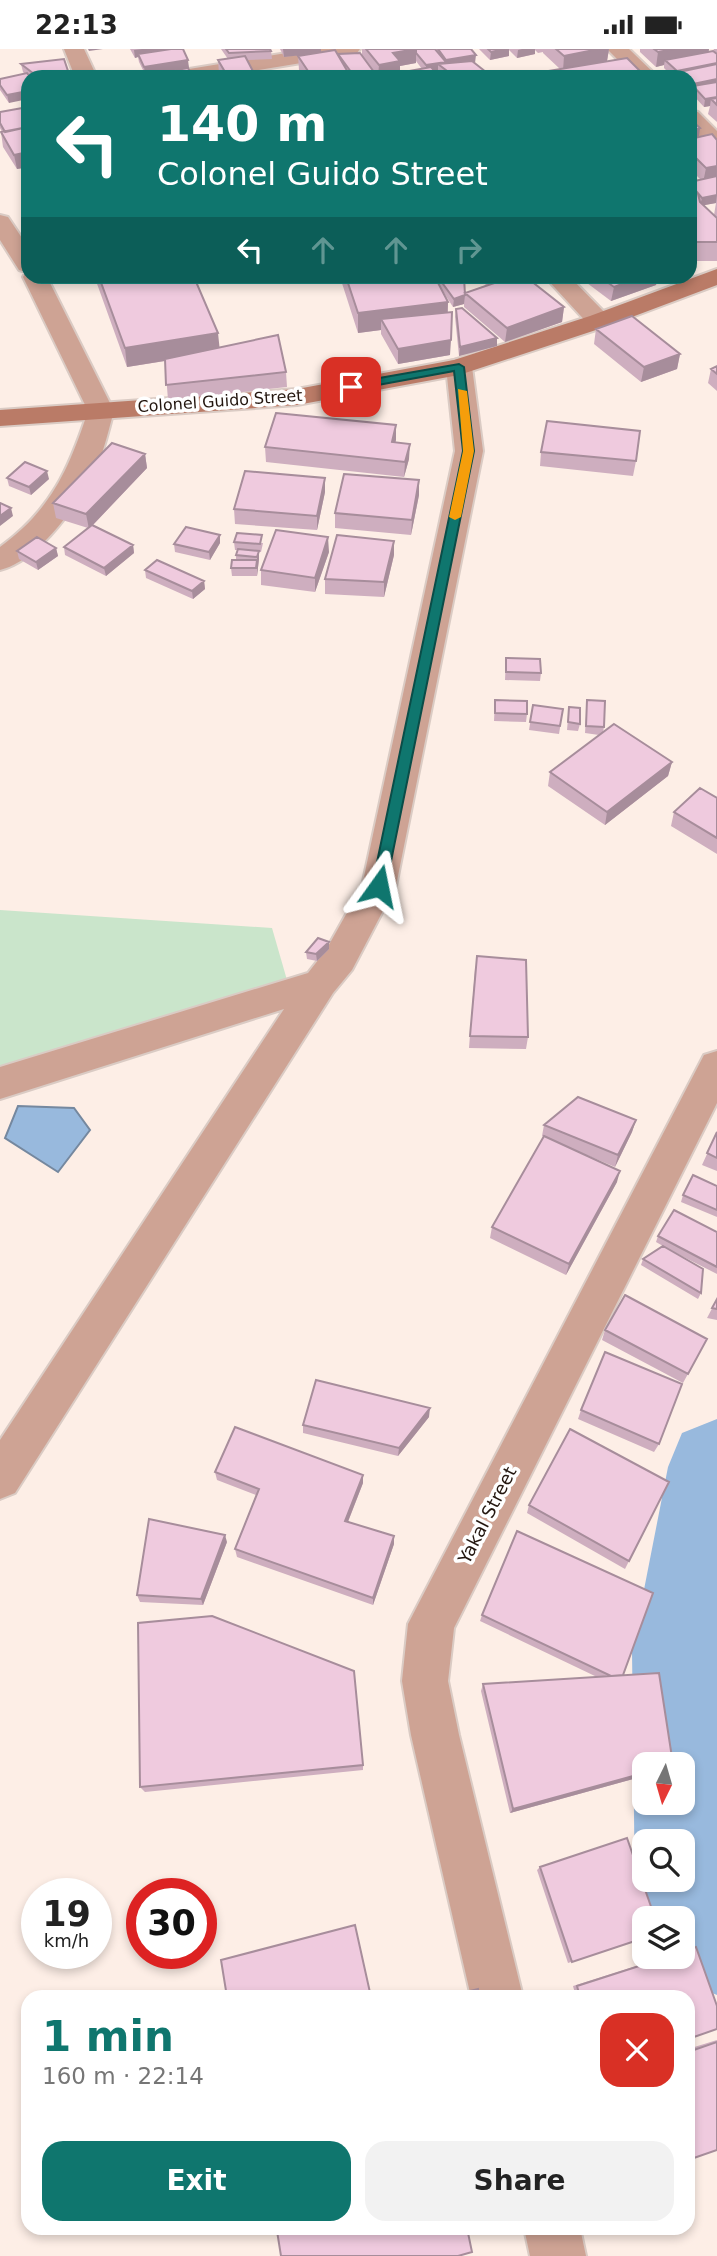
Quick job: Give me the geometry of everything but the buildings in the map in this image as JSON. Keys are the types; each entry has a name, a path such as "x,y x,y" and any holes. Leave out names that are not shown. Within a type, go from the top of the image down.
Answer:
{"street":[{"path":"74,49 83,70"},
{"path":"197,49 210,70"},
{"path":"617,49 640,70"},
{"path":"217,70 339,50"},
{"path":"697,124 717,143"},
{"path":"0,222 21,254"},
{"name":"Colonel Guido Street","path":"697,284 717,276"},
{"path":"0,561 33,537 66,494 85,463 101,411 38,284"},
{"path":"565,284 599,321"},
{"name":"Colonel Guido Street","path":"0,418 297,397 459,367 599,321 696,284"},
{"path":"0,1478 320,983 339,960 379,886 469,451 459,367"},
{"path":"0,1083 320,983"},
{"name":"Yakal Street","path":"495,1990 427,1694 425,1681 431,1624 717,1066"},
{"path":"554,2235 558,2256"}],"green space":[{"path":"0,910 272,928 289,987 0,1072"}],"water":[{"path":"18,1106 74,1108 90,1130 58,1172 5,1138"}],"waterway":[{"path":"717,1467 685,1651 692,1897 717,1937"}],"slow traffic":[{"path":"455,517 469,451 461,391"}],"route":[{"path":"351,387 459,367 469,451 379,886"}]}
